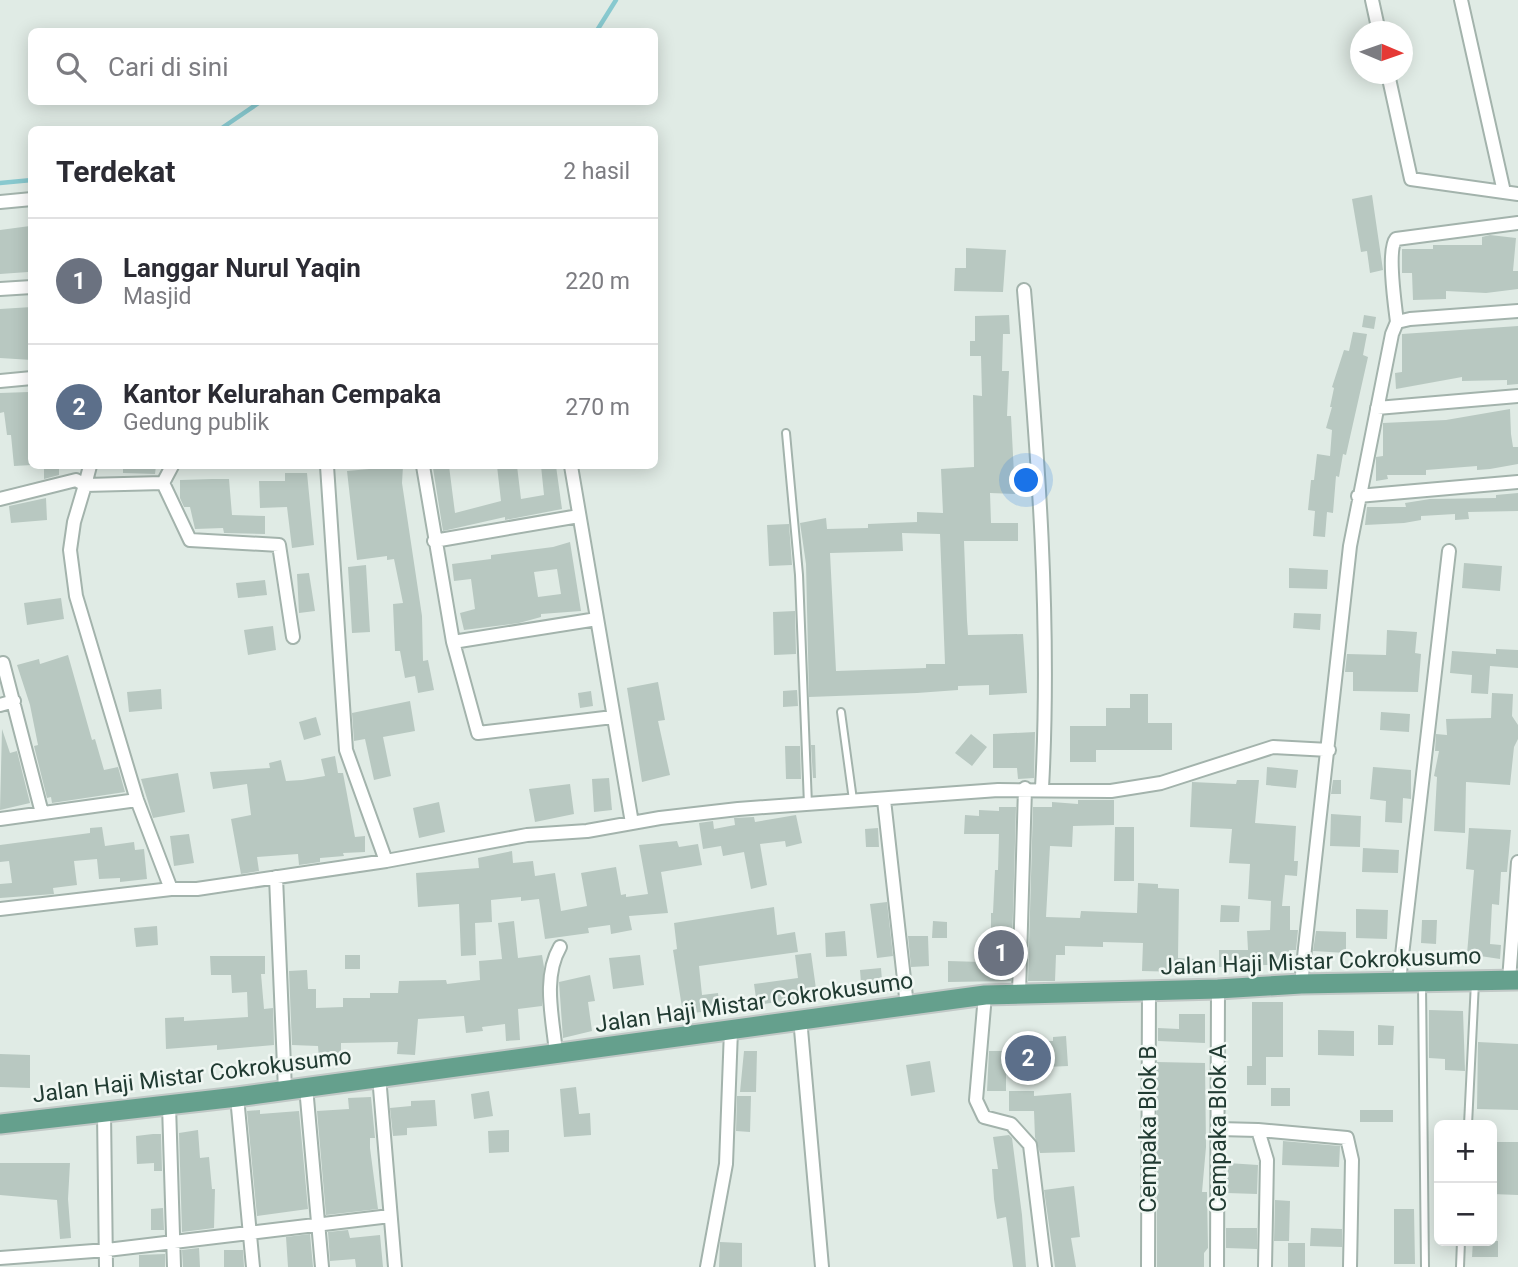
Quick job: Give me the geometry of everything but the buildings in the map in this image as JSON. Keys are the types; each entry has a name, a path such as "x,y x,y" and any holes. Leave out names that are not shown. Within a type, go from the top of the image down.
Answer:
{"main road":[{"name":"Jalan Haji Mistar Cokrokusumo","path":"0,1124 237,1097 731,1030 800,1018 985,995 1399,981 1514,980"}],"street":[{"path":"1372,0 1377,21"},
{"path":"1461,0 1504,192"},
{"path":"1390,84 1411,179 1518,194"},
{"path":"0,202 28,199"},
{"path":"1301,984 1350,546 1358,496 1397,322 1393,243 1403,237 1518,223"},
{"path":"0,289 28,287"},
{"path":"1024,290 1035,420 1044,590 1046,703 1042,788"},
{"path":"1397,322 1518,311"},
{"path":"0,381 28,378"},
{"path":"1377,408 1518,396"},
{"path":"89,469 74,522 71,550 76,596 137,800 172,888"},
{"path":"163,483 170,469"},
{"path":"327,469 346,750 386,861"},
{"path":"423,469 453,642 478,733 613,717"},
{"path":"571,469 632,823"},
{"path":"0,499 76,480 85,485 163,483"},
{"path":"1358,496 1518,482"},
{"path":"163,483 190,540 279,545 293,637"},
{"path":"434,541 579,516"},
{"path":"1399,981 1449,551"},
{"path":"453,642 597,619"},
{"path":"3,663 42,813"},
{"path":"0,705 14,701"},
{"path":"0,909 172,888 197,889 386,861 527,835 587,831 738,809 1025,788 1120,789 1161,783 1273,747 1328,750"},
{"path":"1019,993 1025,788"},
{"path":"0,819 137,800"},
{"path":"884,800 907,1006"},
{"path":"1514,980 1518,862"},
{"path":"276,877 285,1090"},
{"path":"556,1053 550,979 552,961 560,947"},
{"name":"Cempaka Blok A","path":"1217,989 1217,1267"},
{"name":"Cempaka Blok B","path":"1148,1267 1149,991"},
{"path":"985,995 976,1100 984,1117 1011,1124 1030,1145 1045,1267"},
{"path":"800,1018 822,1267"},
{"path":"707,1267 726,1164 731,1030"},
{"path":"379,1076 396,1267"},
{"path":"306,1087 322,1267"},
{"path":"237,1097 253,1267"},
{"path":"169,1105 174,1267"},
{"path":"104,1113 106,1267"},
{"path":"1218,1129 1347,1138 1352,1160 1350,1267"},
{"path":"1258,1130 1267,1160 1265,1267"},
{"path":"0,1258 107,1250 390,1216"}],"lane":[{"path":"786,433 799,575 808,804"},
{"path":"841,712 853,802"},
{"path":"1468,1120 1475,980"},
{"path":"1422,981 1425,1267"},
{"path":"1460,1267 1461,1246"}],"waterway":[{"path":"598,28 616,0"},
{"path":"225,126 256,105"},
{"path":"0,183 28,180"}],"place":[{"name":"Langgar Nurul Yaqin","path":"1001,953"},
{"name":"Kantor Kelurahan Cempaka","path":"1028,1058"}]}
